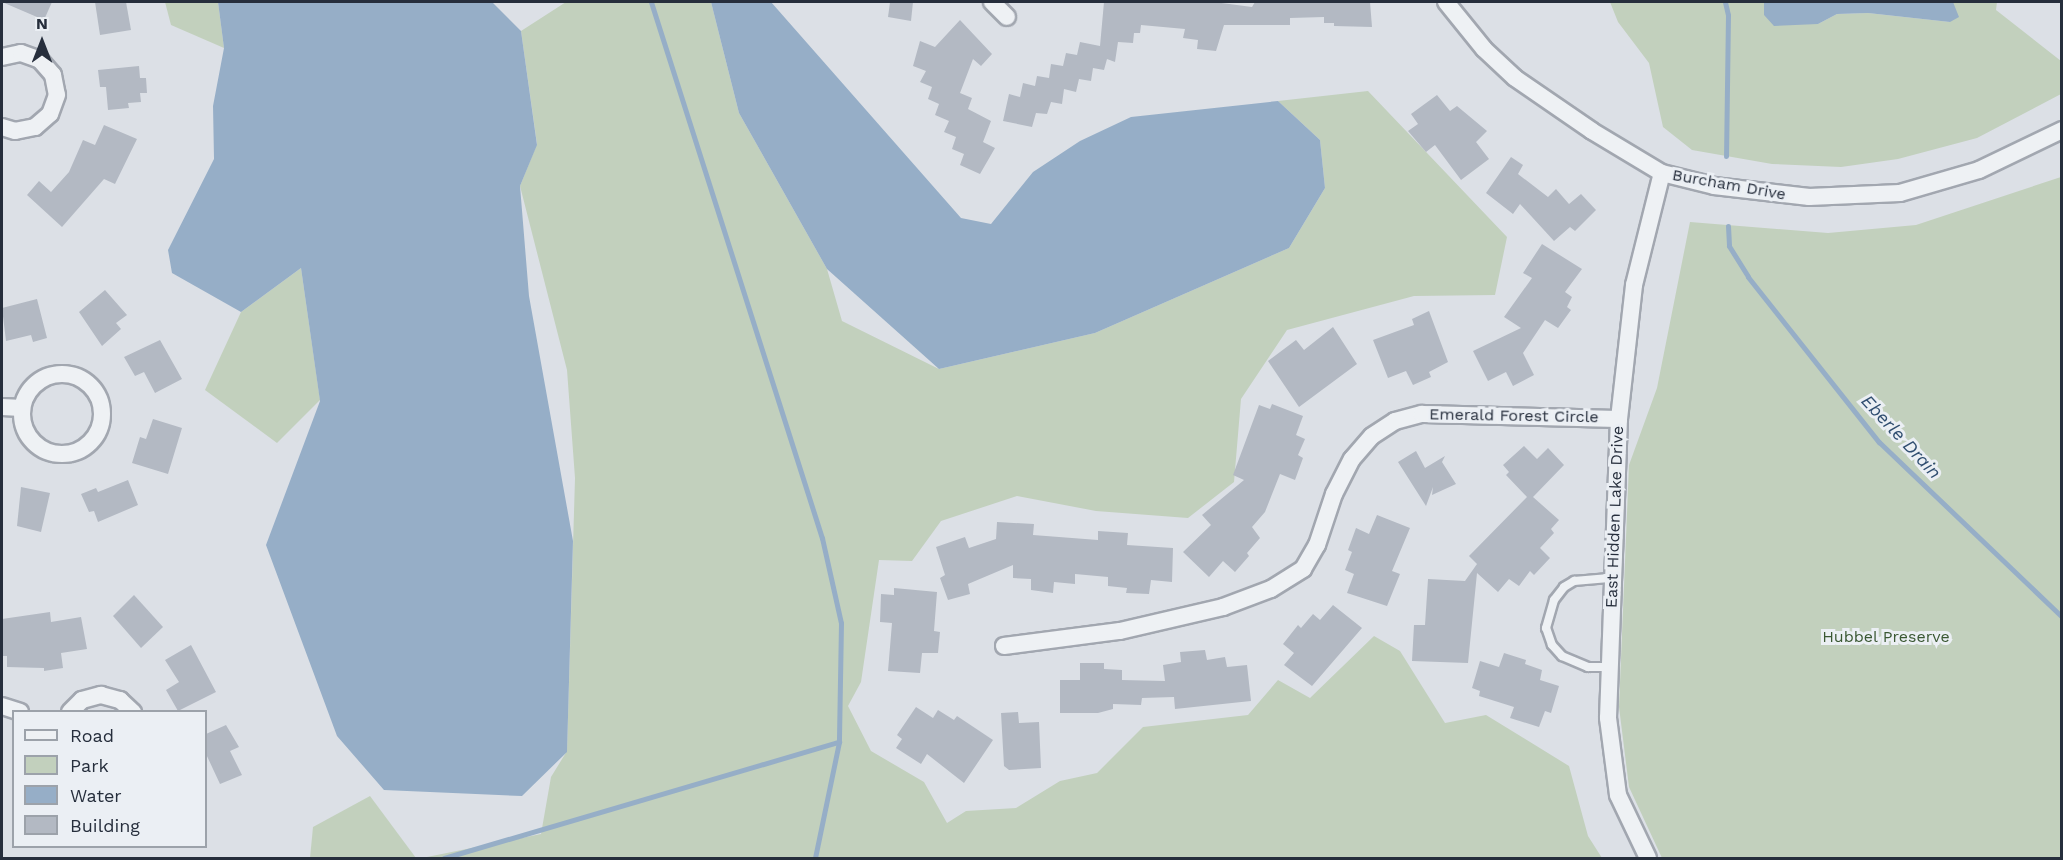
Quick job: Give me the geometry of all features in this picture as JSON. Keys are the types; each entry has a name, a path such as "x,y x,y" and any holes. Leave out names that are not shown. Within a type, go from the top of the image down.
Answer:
{"street":[{"path":"992,2 1007,17"},
{"name":"Burcham Drive","path":"1446,2 1484,49 1515,78 1592,131 1662,173 1772,194 1879,195 1923,188 1980,170 2061,130"},
{"path":"2,57 21,53 40,60 53,75 57,95 50,114 35,127 15,131 2,127"},
{"name":"East Hidden Lake Drive","path":"1648,858 1618,795 1608,718 1619,419 1634,285 1662,173"},
{"path":"68,375 94,391 101,420 85,446 56,453 30,438 22,408 38,382 68,375"},
{"path":"2,407 22,408"},
{"name":"Emerald Forest Circle","path":"1004,646 1120,631 1223,607 1271,589 1303,569 1317,545 1334,494 1352,459 1372,436 1395,421 1422,414 1619,419"},
{"path":"71,710 82,700 101,695 120,700 132,710"},
{"path":"2,706 17,710"}],"lane":[{"path":"1610,667 1588,667 1562,656 1552,645 1546,628 1554,600 1564,587 1574,581 1612,578"}],"green space":[{"path":"165,2 218,2 224,48 171,25"},
{"path":"566,2 711,2 739,113 827,269 842,321 939,369 1095,333 1289,248 1325,188 1320,140 1278,101 1368,91 1507,237 1495,295 1414,296 1287,330 1241,399 1234,482 1188,518 1096,511 1017,496 941,521 912,561 879,560 861,682 848,706 871,751 924,782 947,823 966,811 1016,808 1060,781 1097,773 1143,727 1248,715 1278,680 1310,698 1374,636 1400,651 1445,723 1486,715 1569,766 1588,836 1602,858 422,858 541,834 551,777 567,751 575,478 567,370 520,186 537,144 521,31"},
{"path":"1610,2 1764,2 1764,15 1818,24 1837,14 1868,13 1950,22 1953,2 1997,2 1996,10 2061,61 2061,94 1977,138 1898,159 1841,167 1772,164 1692,150 1663,127 1649,63 1618,22"},
{"name":"Hubbel Preserve","path":"2061,177 2061,858 1662,858 1629,787 1619,707 1629,465 1657,388 1690,222 1828,233 1916,225"},
{"path":"301,268 320,400 277,443 205,390 241,312"},
{"path":"370,796 416,858 310,858 313,827"}],"water":[{"path":"218,2 492,2 521,31 537,145 520,186 529,296 573,541 567,752 522,796 384,790 337,736 266,545 320,401 301,268 241,312 172,273 168,250 214,159 213,106 224,48"},
{"path":"711,2 771,2 961,218 991,224 1033,172 1080,141 1131,117 1278,101 1320,140 1325,188 1289,248 1095,333 939,369 827,269 739,113"},
{"path":"1764,2 1953,2 1959,17 1950,22 1868,13 1837,14 1818,24 1774,26 1764,15"}],"building":[{"path":"2,2 52,2 44,20"},
{"path":"95,2 126,2 131,30 100,35"},
{"path":"890,2 913,2 911,21 888,17"},
{"path":"1104,2 1214,2 1252,7 1255,2 1370,2 1372,27 1334,26 1334,23 1324,23 1324,17 1290,18 1290,25 1224,25 1216,51 1197,49 1198,40 1183,38 1185,29 1141,25 1140,33 1134,33 1133,43 1118,42 1115,62 1107,59 1104,70 1093,68 1091,81 1079,79 1076,92 1064,89 1062,104 1051,102 1047,114 1036,113 1032,127 1003,121 1009,94 1020,97 1023,83 1035,86 1037,76 1049,78 1051,64 1063,66 1066,53 1077,55 1080,42 1100,46"},
{"path":"960,20 992,54 981,66 973,59 960,93 972,98 968,109 991,121 983,142 995,148 980,174 960,165 964,154 952,149 956,137 944,132 949,121 935,115 939,104 928,99 932,87 920,82 926,71 913,66 920,41 935,47"},
{"path":"139,66 140,78 146,78 147,93 140,93 141,102 128,103 129,108 108,110 106,87 100,87 98,70"},
{"path":"1437,95 1450,111 1457,106 1487,131 1476,142 1489,159 1461,180 1435,145 1426,152 1408,131 1418,124 1411,114"},
{"path":"104,125 137,139 115,184 104,179 62,227 27,195 39,181 51,192 69,172 83,140 95,145"},
{"path":"1511,157 1523,165 1518,174 1548,197 1556,189 1569,204 1581,194 1596,210 1575,231 1570,227 1554,241 1520,204 1513,214 1486,193"},
{"path":"1542,244 1582,269 1565,292 1572,297 1567,307 1571,310 1558,328 1545,320 1523,353 1534,375 1513,386 1506,372 1488,381 1473,351 1521,328 1504,317 1532,278 1523,273"},
{"path":"105,290 127,315 116,323 121,329 102,346 79,312"},
{"path":"37,299 47,338 33,342 31,335 6,341 2,308"},
{"path":"1429,311 1448,362 1429,372 1431,377 1413,385 1406,371 1388,378 1373,340 1414,325 1412,319"},
{"path":"1333,327 1357,364 1299,407 1268,361 1296,340 1304,350"},
{"path":"160,340 182,379 155,393 144,372 135,376 124,357"},
{"path":"1272,404 1303,416 1296,435 1305,439 1298,455 1303,458 1295,480 1280,474 1265,512 1252,527 1260,538 1247,553 1249,556 1235,572 1223,561 1209,577 1183,552 1211,525 1202,515 1244,480 1233,475 1259,405 1270,409"},
{"path":"153,419 182,428 168,474 132,463 140,437 146,439"},
{"path":"1524,446 1537,459 1548,448 1564,465 1533,497 1559,520 1551,529 1554,533 1540,548 1550,558 1534,575 1530,571 1519,586 1509,579 1498,592 1477,573 1468,663 1412,661 1414,625 1425,625 1428,579 1465,581 1477,564 1469,556 1527,497 1506,475 1509,472 1503,465"},
{"path":"1416,451 1425,468 1445,456 1442,462 1456,484 1432,495 1433,487 1426,506 1398,462"},
{"path":"128,480 138,505 98,522 94,511 89,512 81,494 96,488 98,492"},
{"path":"21,487 50,493 41,532 17,526"},
{"path":"1377,515 1410,528 1392,571 1400,574 1387,606 1347,593 1354,574 1345,570 1352,552 1348,550 1356,528 1369,534"},
{"path":"997,522 1034,524 1033,535 1098,540 1098,531 1128,533 1127,545 1173,548 1172,582 1151,580 1149,594 1126,593 1127,588 1108,586 1108,577 1075,574 1075,584 1054,582 1053,593 1031,590 1031,579 1013,578 1013,565 968,584 970,594 948,600 940,578 945,575 936,547 965,537 969,548 996,539"},
{"path":"894,588 937,592 934,631 940,632 938,653 922,653 920,673 888,671 892,623 880,622 881,594 894,595"},
{"path":"134,595 163,627 141,648 113,616"},
{"path":"1333,605 1362,628 1312,686 1284,665 1294,653 1283,644 1298,625 1301,628 1313,614 1320,620"},
{"path":"50,612 51,622 81,617 87,649 61,653 63,668 44,671 44,668 7,667 7,656 2,656 2,619"},
{"path":"191,645 216,692 177,710 166,690 179,682 165,660"},
{"path":"1205,650 1207,660 1225,657 1227,667 1247,665 1251,701 1175,709 1174,697 1142,698 1141,705 1113,704 1113,709 1098,713 1060,713 1060,680 1080,680 1080,663 1104,663 1104,669 1122,670 1122,680 1165,681 1163,665 1181,662 1180,652"},
{"path":"1504,653 1526,660 1525,664 1542,670 1540,680 1559,686 1551,713 1545,711 1539,727 1510,718 1514,707 1479,696 1480,691 1472,688 1480,661 1499,667"},
{"path":"916,707 933,718 938,710 954,720 957,716 993,740 964,783 927,754 921,764 896,748 902,739 897,735"},
{"path":"1018,712 1019,723 1039,722 1041,768 1009,770 1004,766 1001,713"},
{"path":"226,725 239,747 230,751 242,775 220,784 207,756 207,734"}],"waterway":[{"path":"651,2 822,538 841,623 839,742 815,858"},
{"name":"Eberle Drain","path":"1725,2 1728,15 1726,156"},
{"name":"Eberle Drain","path":"1728,226 1729,246 1748,277 1879,442 2062,617"},
{"path":"444,858 839,742"}]}
